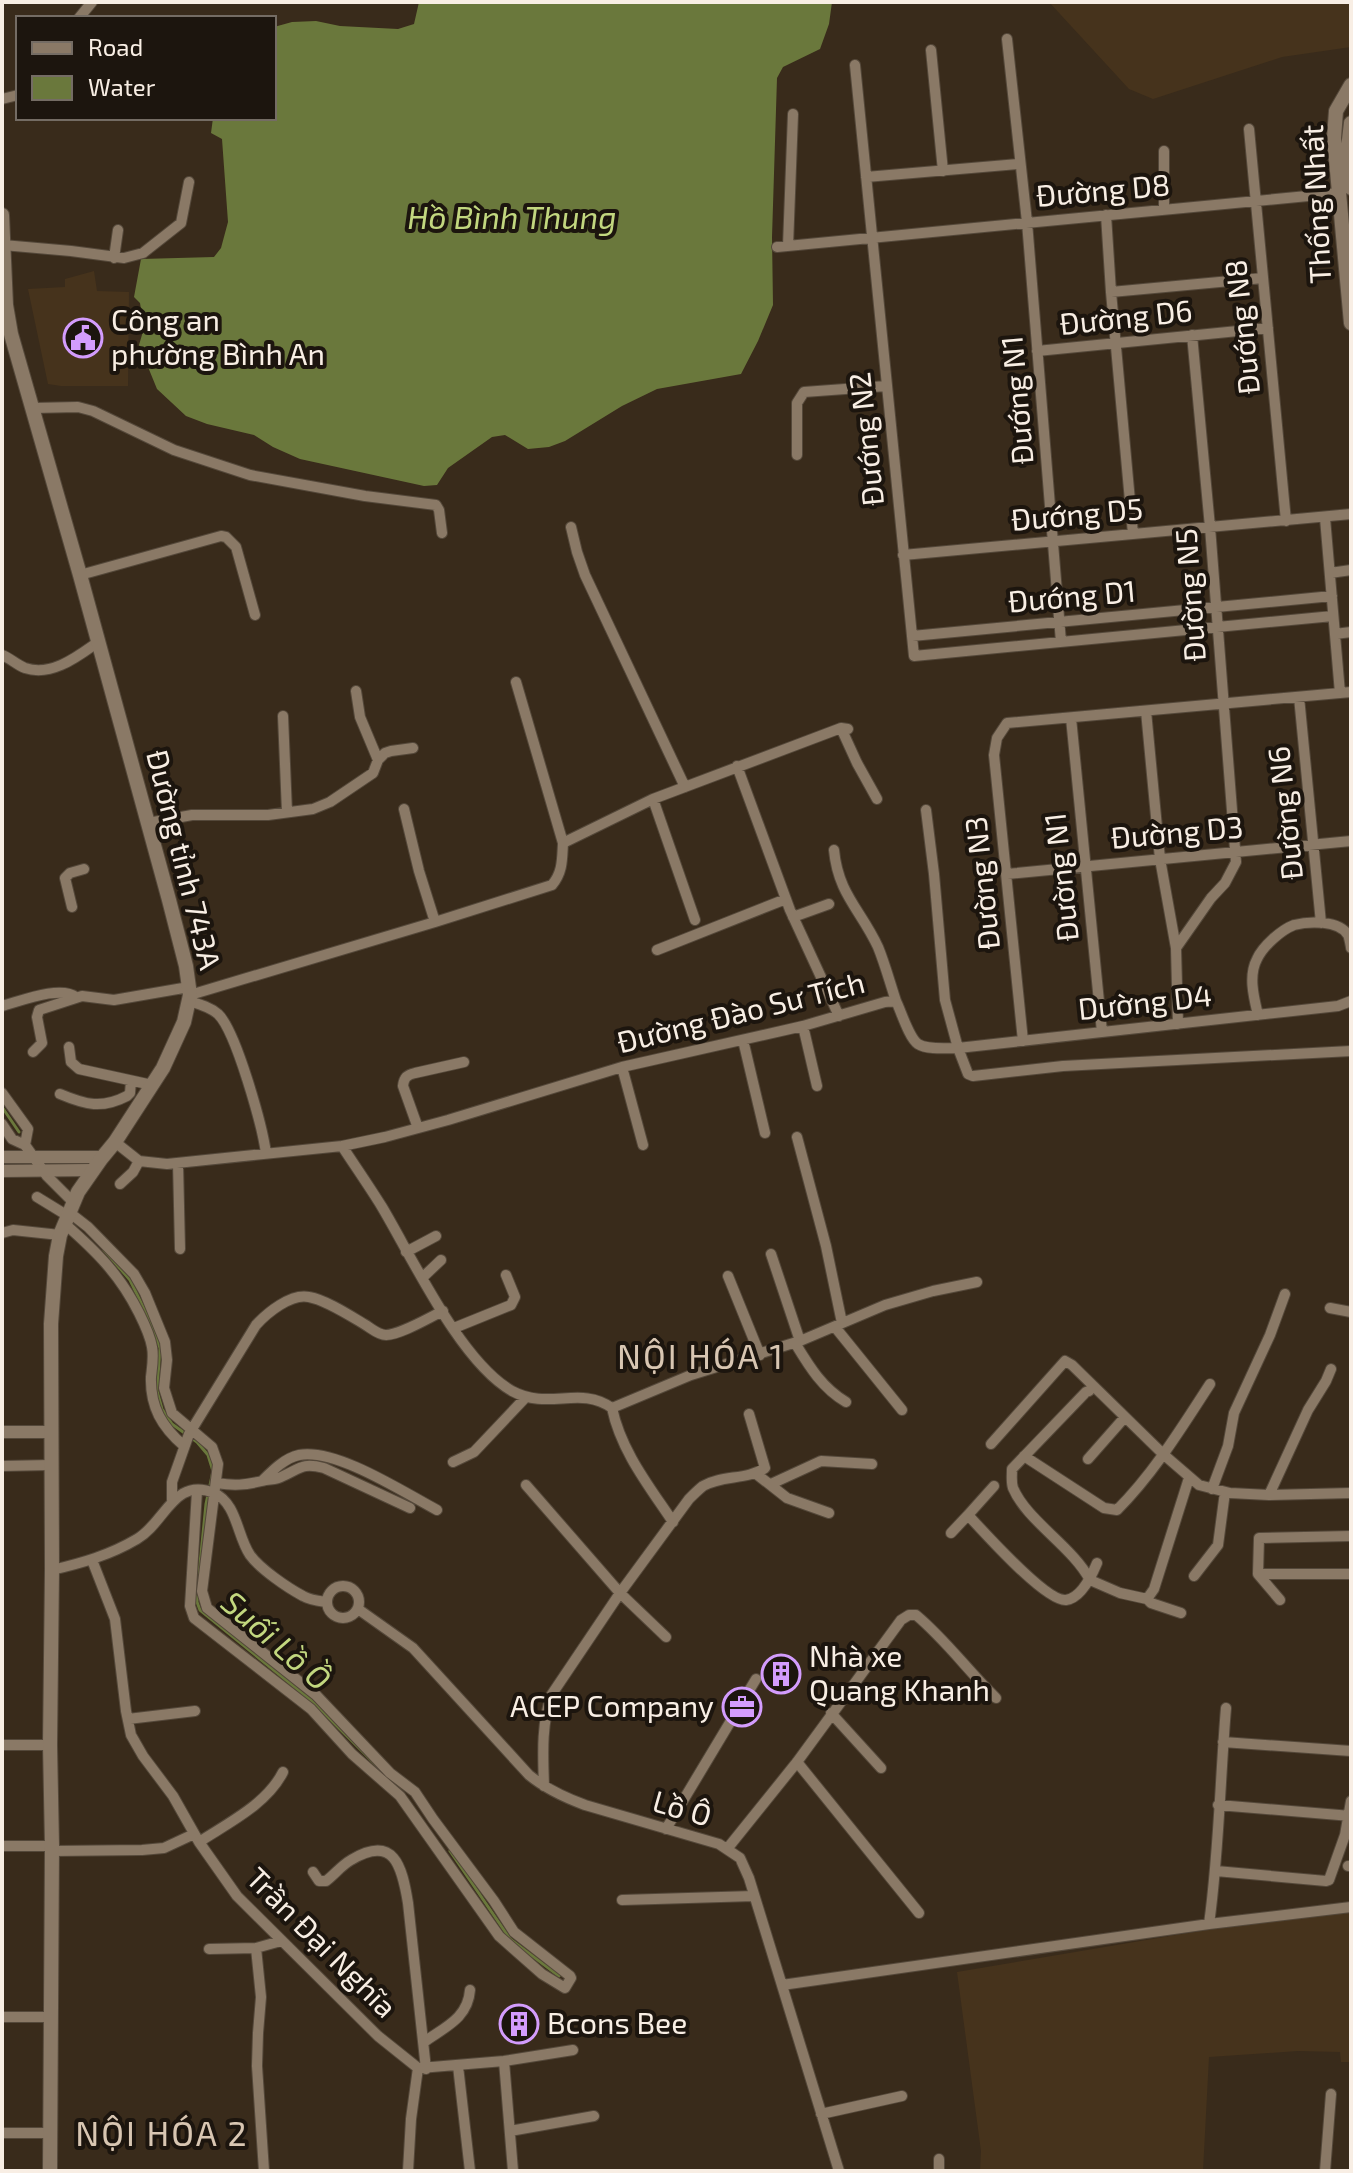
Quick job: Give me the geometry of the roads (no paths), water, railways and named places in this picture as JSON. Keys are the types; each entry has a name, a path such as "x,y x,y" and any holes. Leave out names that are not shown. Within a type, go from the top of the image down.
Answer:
{"main road":[{"name":"Thống Nhất","path":"1345,190 1334,138 1336,111 1351,85"},
{"name":"Thống Nhất","path":"1351,123 1345,190 1351,323"},
{"name":"Đường tỉnh 743A","path":"2,215 6,327 33,408 80,575 186,966 189,994 184,1022 175,1044 115,1142 78,1192 67,1218 52,1296 50,2171"}],"street":[{"name":"Đướng N1","path":"1007,39 1027,222 1060,622"},
{"path":"931,50 943,171"},
{"name":"Đướng N2","path":"855,65 914,656"},
{"name":"Đường D8","path":"793,114 782,247 1345,190"},
{"name":"Đướng N8","path":"1249,129 1286,521"},
{"path":"1164,151 1164,209"},
{"path":"866,177 1019,164"},
{"path":"3,245 114,258 143,253 181,223 189,182"},
{"path":"1106,215 1133,534"},
{"path":"114,258 118,230"},
{"path":"1111,292 1263,278"},
{"name":"Đường D6","path":"1037,351 1268,328"},
{"name":"Đường N5","path":"1192,335 1236,852"},
{"path":"797,455 797,403 804,392 886,386"},
{"path":"33,408 78,407 93,411 174,450 250,475 365,496 436,505 442,533"},
{"name":"Đướng D5","path":"903,555 1351,514"},
{"path":"1071,718 1346,693 1335,634 1325,518"},
{"path":"571,527 585,575 685,787"},
{"path":"80,575 226,537 236,547 255,615"},
{"path":"1330,573 1351,570"},
{"name":"Đướng D1","path":"912,636 1332,596"},
{"path":"1271,602 1273,621"},
{"path":"1163,612 1164,632"},
{"path":"1120,616 1123,636"},
{"name":"Đướng D1","path":"914,656 1333,616"},
{"path":"1060,622 1061,642"},
{"path":"963,631 966,651"},
{"path":"1335,634 1351,632"},
{"path":"2,655 22,667 35,670 50,668 68,662 98,642"},
{"path":"39,1010 82,996 114,1000 189,994 552,885 562,867 563,843 516,682"},
{"path":"148,823 192,815 268,815 313,809 330,802 376,769 378,760 359,712 356,691"},
{"name":"Đường N6","path":"1299,697 1321,923"},
{"path":"1146,711 1160,859 1176,948 1178,1024"},
{"path":"283,716 287,812"},
{"name":"Đường N3","path":"1023,1041 994,755 997,738 1007,723 1071,718"},
{"name":"Đường N1","path":"1071,718 1102,1032"},
{"path":"563,843 653,799 844,728 857,763 877,799"},
{"path":"378,760 391,751 413,748"},
{"path":"737,766 793,917 839,1016"},
{"path":"653,799 695,920"},
{"path":"404,809 435,922"},
{"path":"926,810 945,1000 968,1074 978,1076 1063,1066 1351,1051"},
{"name":"Đường D3","path":"1007,874 1351,841"},
{"path":"834,850 843,888 878,946 896,1001"},
{"path":"1176,948 1233,870 1236,852"},
{"path":"72,907 65,878 84,869"},
{"path":"657,950 786,899"},
{"path":"793,917 829,904"},
{"path":"1258,1015 1253,996 1253,977 1255,961 1265,946 1293,926 1321,923 1337,926 1348,936 1351,948"},
{"path":"2,1006 56,993 70,992 76,997"},
{"path":"189,994 224,1022 256,1106 266,1153"},
{"path":"31,999 39,1010"},
{"name":"Đường Đào Sư Tích","path":"139,1161 178,1163 342,1146 418,1128 622,1067 803,1026 885,1002 896,1001 918,1044 958,1048"},
{"name":"Dường D4","path":"958,1048 1338,1006 1351,1001"},
{"path":"33,1052 42,1043 37,1017 39,1010"},
{"path":"803,1026 817,1086"},
{"path":"743,1040 765,1133"},
{"path":"69,1047 73,1066 152,1085"},
{"path":"418,1128 403,1086 404,1080 408,1075 464,1062"},
{"path":"622,1067 643,1145"},
{"path":"60,1094 93,1105 106,1105 127,1096 131,1081"},
{"path":"2,1093 28,1129 25,1145"},
{"path":"2,1124 12,1139 25,1145 42,1169 67,1218 130,1294 153,1349 157,1379 172,1413 188,1438"},
{"path":"797,1137 826,1246 839,1325 902,1410"},
{"path":"115,1142 139,1161 120,1184"},
{"path":"342,1146 443,1311 485,1367 504,1385 526,1397 546,1401 593,1398 612,1408 615,1424 635,1465 673,1522"},
{"path":"2,1157 102,1157"},
{"path":"178,1163 180,1249"},
{"path":"2,1171 93,1170"},
{"path":"37,1197 67,1218"},
{"path":"2,1233 67,1218"},
{"path":"406,1252 436,1236"},
{"path":"771,1254 797,1342 814,1374 846,1402"},
{"path":"422,1278 441,1260"},
{"path":"454,1328 514,1303 515,1297 506,1275"},
{"path":"728,1276 760,1355"},
{"path":"612,1408 691,1375 797,1342 885,1305 977,1282"},
{"path":"1212,1489 1228,1446 1234,1413 1285,1294"},
{"path":"52,1570 92,1560 141,1537 156,1523 172,1500 172,1482 188,1438 262,1318 291,1300 307,1296 387,1335 443,1311"},
{"path":"1330,1308 1351,1312"},
{"path":"991,1444 1065,1361 1084,1375 1163,1454 1199,1485 1225,1492 1269,1495 1351,1493"},
{"path":"1269,1495 1308,1410 1331,1369"},
{"path":"157,1379 151,1393 162,1423 212,1447 218,1464 208,1490 190,1606 194,1618 311,1709 352,1754 400,1796 448,1851 514,1932 570,1976 565,1988 542,1974 499,1936 448,1851 433,1819 415,1792 390,1773 316,1695 207,1608 202,1591 208,1490"},
{"path":"1024,1456 1104,1508 1117,1510 1163,1454 1210,1384"},
{"path":"1089,1391 1012,1469 1011,1485 1020,1502 1083,1567 1090,1580 1181,1613"},
{"path":"453,1462 474,1452 526,1397"},
{"path":"544,1786 547,1707 552,1694 620,1593 689,1499 702,1487 764,1470 749,1414"},
{"path":"1088,1459 1125,1417"},
{"path":"2,1432 51,1432"},
{"path":"262,1481 295,1455 332,1457 437,1510"},
{"path":"771,1484 821,1461 872,1464"},
{"path":"172,1500 208,1490 281,1478 300,1466 310,1464 410,1508"},
{"path":"2,1466 51,1465"},
{"path":"755,1473 795,1502 829,1513"},
{"path":"1147,1599 1154,1589 1189,1478"},
{"path":"526,1485 620,1593 666,1637"},
{"path":"951,1533 994,1486"},
{"name":"Lồ Ô","path":"208,1490 226,1501 250,1555 260,1565 304,1597 326,1602"},
{"path":"1194,1576 1218,1545 1225,1492"},
{"path":"968,1515 1056,1599 1072,1598 1090,1580 1097,1563"},
{"path":"1280,1600 1258,1574 1259,1538 1351,1536"},
{"name":"Trần Đại Nghĩa","path":"92,1560 115,1619 131,1735 143,1756 173,1796 197,1838 237,1896 378,2036 422,2069"},
{"path":"1258,1574 1351,1574"},
{"name":"Lồ Ô","path":"336,1586 347,1586 356,1591 358,1609 352,1616 341,1618 331,1614 326,1602 328,1594 336,1586"},
{"name":"Lồ Ô","path":"358,1609 413,1648 529,1775 544,1786 585,1805 719,1844 740,1858 839,2171"},
{"path":"727,1849 797,1762 901,1620 909,1615 916,1615 924,1622 996,1698"},
{"path":"666,1829 756,1679"},
{"path":"1209,1924 1216,1871 1226,1708"},
{"path":"128,1719 195,1711"},
{"path":"831,1713 881,1768"},
{"path":"1223,1742 1351,1751"},
{"path":"2,1745 50,1745"},
{"path":"797,1762 919,1913"},
{"path":"2,1846 124,1851 173,1845 197,1838 262,1798 283,1772"},
{"path":"1216,1871 1329,1880 1345,1835 1351,1801"},
{"path":"1218,1805 1350,1816"},
{"path":"313,1872 319,1881 326,1881 349,1861 376,1849 384,1850 395,1860 406,1885 424,2042 422,2069 411,2119 408,2171"},
{"path":"622,1900 754,1896"},
{"path":"782,1985 1209,1924 1351,1907"},
{"path":"209,1949 256,1948 281,1941"},
{"path":"256,1948 261,1997 257,2066 264,2171"},
{"path":"424,2042 464,2013 470,1990"},
{"path":"2,2017 51,2017"},
{"path":"422,2069 573,2050"},
{"path":"504,2061 513,2171"},
{"path":"458,2066 470,2171"},
{"path":"1325,2171 1331,2094"},
{"path":"821,2114 902,2096"},
{"path":"510,2131 594,2116"},
{"path":"2,2133 50,2133"},
{"path":"939,2159 939,2171"}],"water":[{"name":"Hồ Bình Thung","path":"419,2 832,2 829,24 820,49 783,67 777,78 773,305 741,374 657,389 549,447 528,449 505,435 492,437 448,468 437,485 424,486 300,459 254,435 186,416 157,389 139,345 144,328 140,303 134,297 141,259 214,257 221,248 228,222 222,139 211,133 213,120 276,120 276,26 316,21 340,26 398,29 414,24"}],"waterway":[{"name":"Suối Lồ Ồ","path":"2,1107 19,1132"},
{"name":"Suối Lồ Ồ","path":"104,1250 130,1280 160,1348 157,1391 162,1409 172,1424 197,1442 208,1455 213,1471 206,1504 198,1584"},
{"name":"Suối Lồ Ồ","path":"198,1592 200,1610 313,1702 392,1781"},
{"name":"Suối Lồ Ồ","path":"450,1851 510,1939 559,1976"}],"place":[{"name":"Công an phường Bình An","path":"83,338"},
{"name":"Nhà xe Quang Khanh","path":"781,1674"},
{"name":"ACEP Company","path":"742,1707"},
{"name":"Bcons Bee","path":"519,2024"}],"district":[{"name":"NỘI HÓA 1","path":"701,1357"},
{"name":"NỘI HÓA 2","path":"162,2134"}]}
